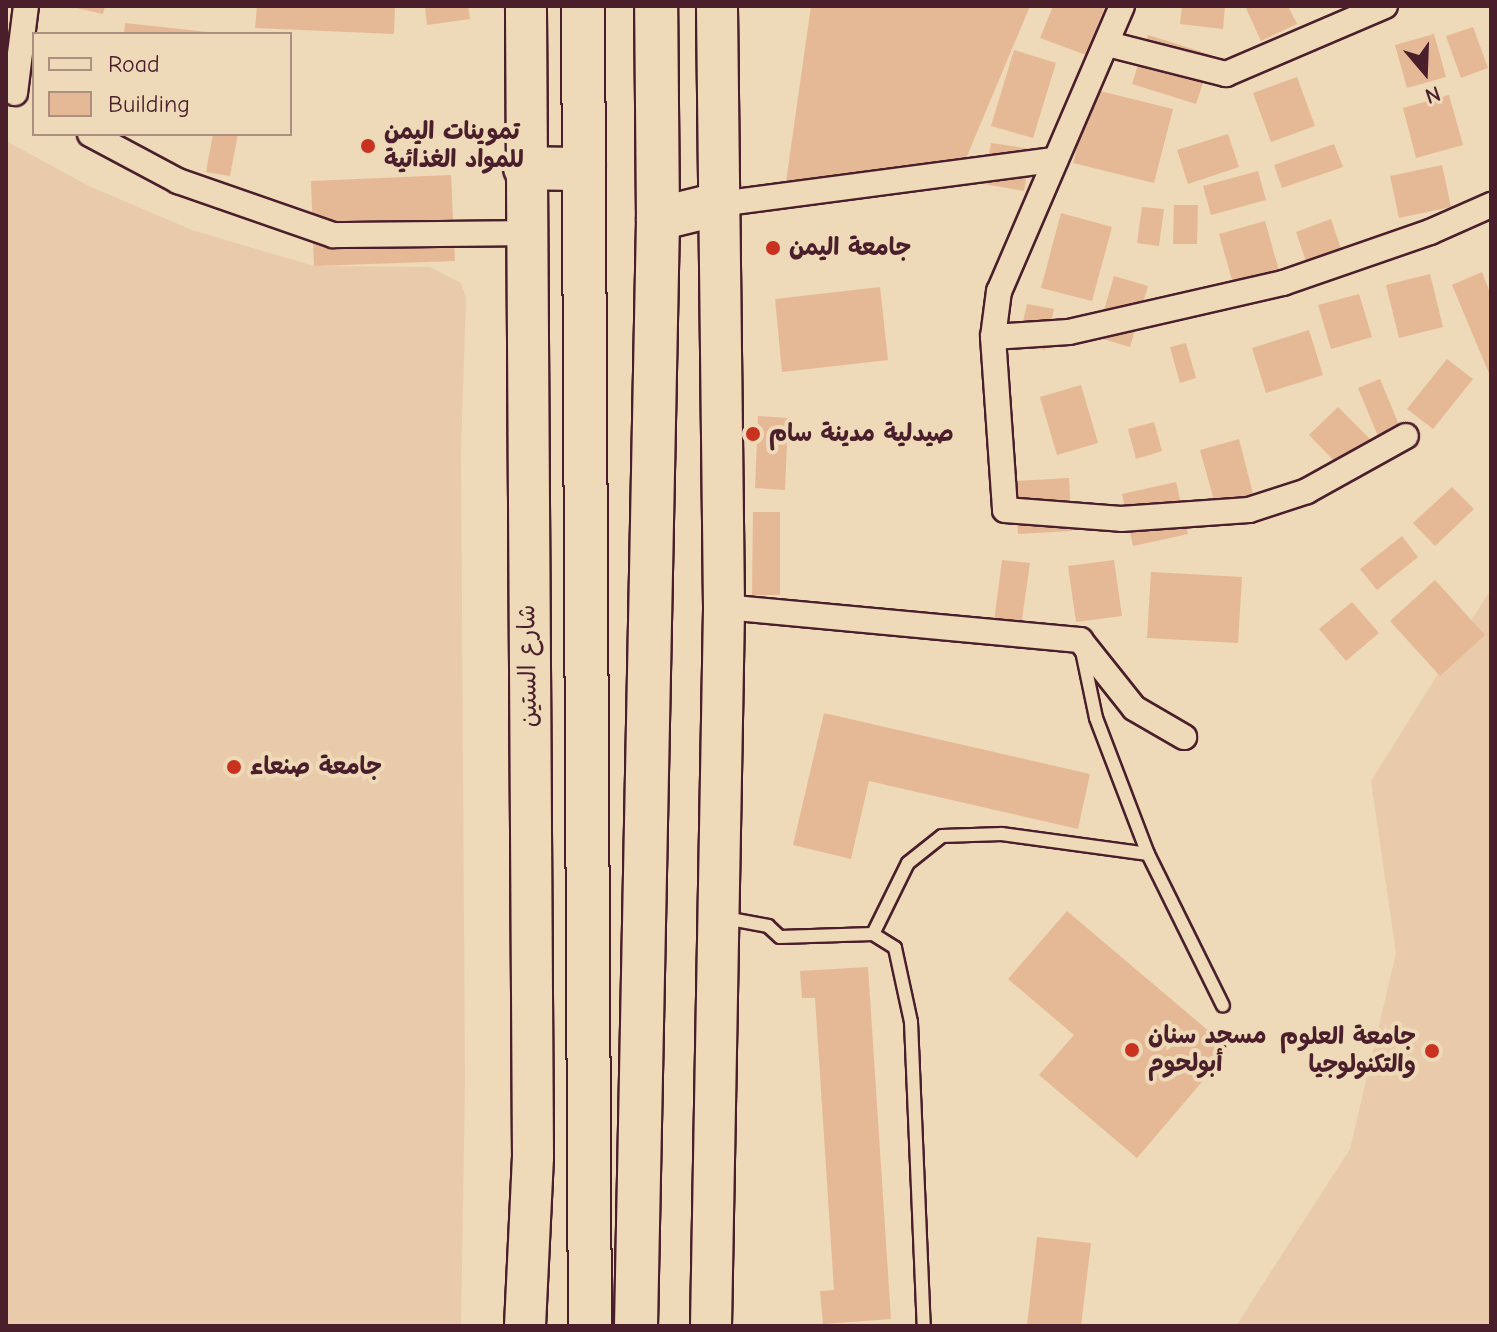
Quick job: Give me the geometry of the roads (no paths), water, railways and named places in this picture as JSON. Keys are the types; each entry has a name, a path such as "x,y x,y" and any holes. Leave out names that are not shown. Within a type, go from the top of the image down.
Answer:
{"highway":[{"path":"583,6 587,1323"},
{"path":"636,1326 658,219 656,6"},
{"path":"525,168 584,169"},
{"path":"658,219 719,204"}],"main road":[{"name":"شارع الستين","path":"525,1326 533,1157 523,233 526,6"},
{"path":"716,1325 718,917 724,607 717,6"}],"street":[{"path":"18,95 26,6"},
{"path":"1122,6 999,291 993,337 1005,510 1121,519 1249,510 1307,491 1406,436"},
{"path":"1108,44 1226,74 1385,6"},
{"path":"94,136 178,181 333,235 523,233"},
{"path":"719,204 1055,160"},
{"path":"993,337 1069,332 1283,283 1430,232 1491,205"},
{"path":"724,607 1080,640 1134,708 1184,737"}],"lane":[{"path":"1080,640 1096,718 1148,854 1223,1006"},
{"path":"873,934 908,863 942,836 1002,834 1148,854"},
{"path":"718,917 768,926 780,937 873,934 895,948 911,1022 924,1326"}],"place":[{"name":"تموينات اليمن للمواد الغذائية","path":"368,146"},
{"name":"جامعة اليمن","path":"773,248"},
{"name":"صيدلية مدينة سام","path":"753,434"},
{"name":"جامعة صنعاء","path":"234,767"},
{"name":"مسجد سنان أبولحوم","path":"1132,1050"},
{"name":"جامعة العلوم والتكنولوجيا","path":"1432,1051"}]}
